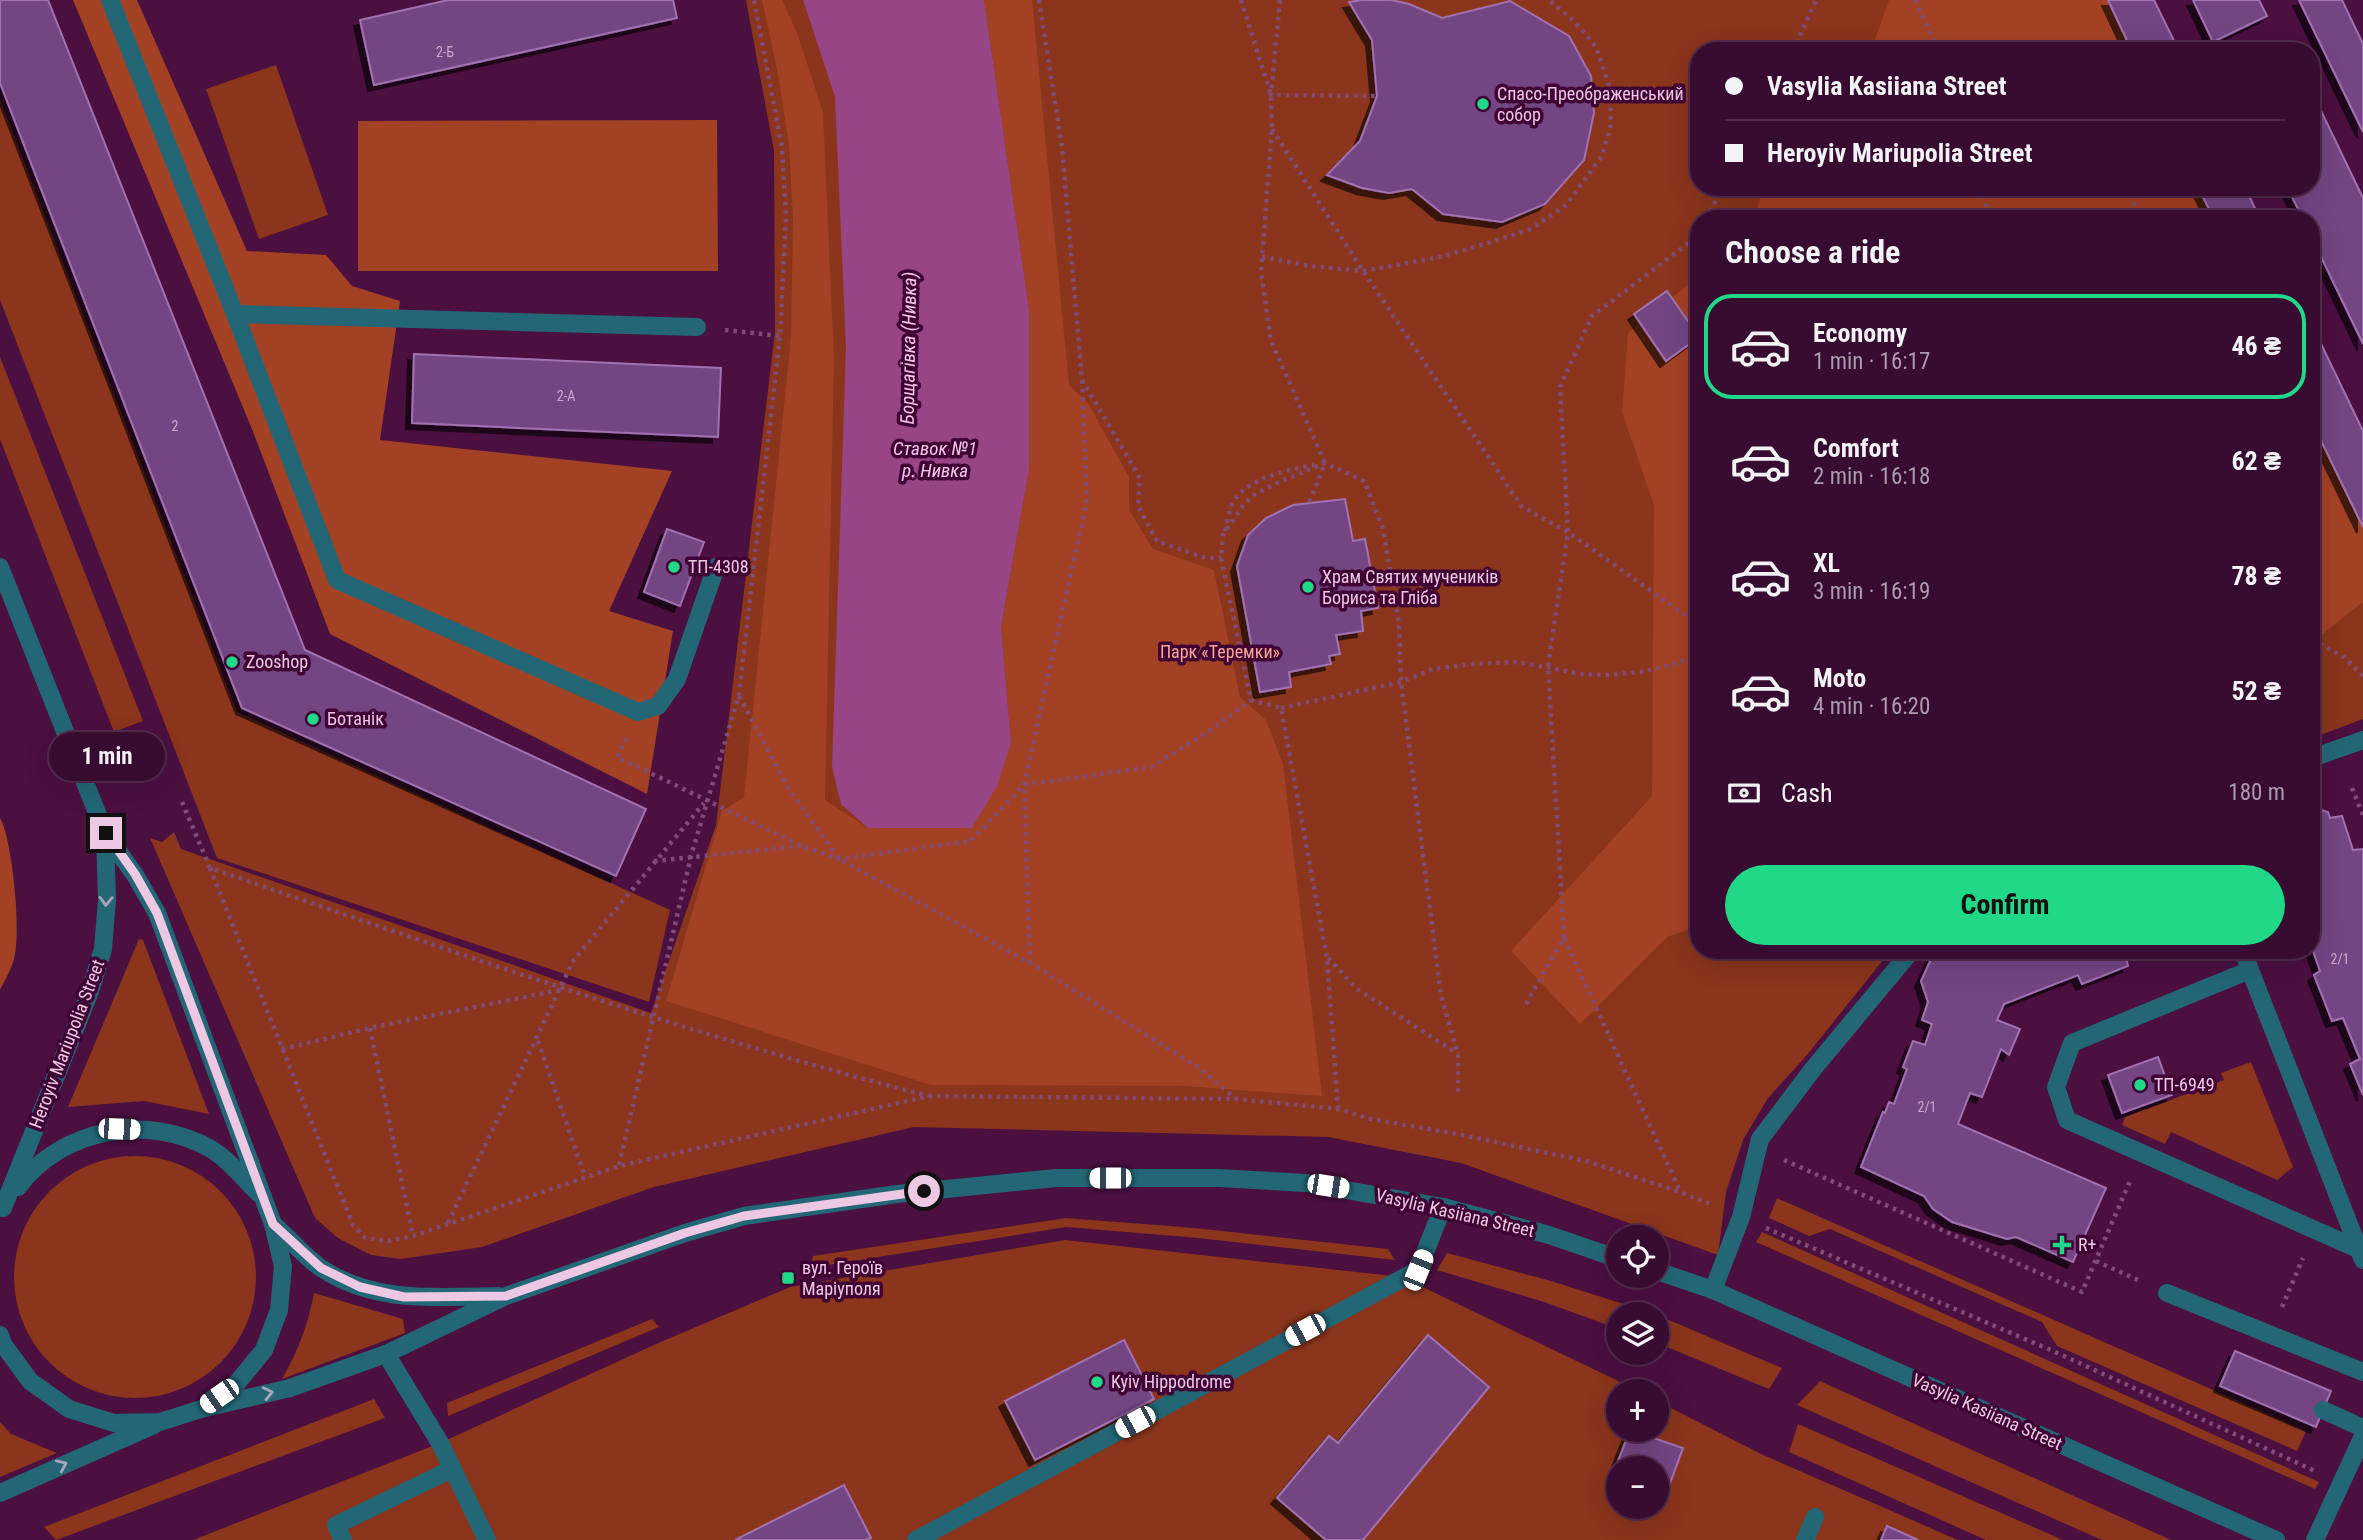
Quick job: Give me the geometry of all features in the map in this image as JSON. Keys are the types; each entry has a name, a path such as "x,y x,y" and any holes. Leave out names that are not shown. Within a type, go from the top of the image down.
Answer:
{"street":[{"path":"110,0 337,580 638,712 658,706 677,679 716,567"},
{"path":"235,314 696,327"},
{"name":"Heroyiv Mariupolia Street","path":"0,567 106,833 135,874 157,913 261,1195"},
{"path":"2320,755 2363,740"},
{"name":"Heroyiv Mariupolia Street","path":"1,1212 89,994 103,949 107,900 106,833"},
{"path":"1713,1290 1741,1217 1760,1139 1813,1069 1905,959"},
{"path":"2246,959 2361,1255"},
{"path":"2250,970 2072,1043 2056,1087 2067,1121 2315,1230 2361,1255"},
{"name":"Vasylia Kasiiana Street","path":"1,1212 32,1169 72,1142 119,1129 168,1131 212,1150 261,1195 273,1224 283,1266 279,1310 264,1350 237,1383 201,1409"},
{"name":"Vasylia Kasiiana Street","path":"0,1493 160,1422 201,1409 290,1388 386,1354 506,1296 685,1233 744,1216 897,1194 1056,1178 1219,1178 1306,1183 1443,1207 1549,1235 1606,1255"},
{"path":"916,1540 1418,1270 1443,1207"},
{"name":"Vasylia Kasiiana Street","path":"273,1224 321,1268 360,1287 404,1297 506,1296"},
{"name":"Vasylia Kasiiana Street","path":"1669,1275 1713,1290 2276,1540"},
{"path":"2167,1293 2363,1372"},
{"name":"Vasylia Kasiiana Street","path":"0,1335 3,1344 30,1381 69,1409 114,1423 160,1422"},
{"path":"386,1354 440,1443 486,1540"},
{"path":"2323,1410 2363,1428"},
{"path":"2315,1540 2363,1436"},
{"path":"343,1540 336,1525 452,1469"},
{"path":"1805,1540 1815,1517"}],"path":[{"path":"619,1166 691,856 739,695 780,337 786,216 782,148 754,0"},
{"path":"1030,963 1024,785 1087,500 1082,380 1062,147 1039,0"},
{"path":"1241,0 1271,94"},
{"path":"1280,0 1271,94 1272,130 1261,271 1271,341 1325,463 1309,503"},
{"path":"1262,257 1310,266 1363,271 1436,258 1531,229 1566,205 1602,156 1611,125 1610,88 1596,47 1575,22 1549,0"},
{"path":"1797,42 1816,0"},
{"path":"1915,0 1935,42"},
{"path":"1271,94 1377,96"},
{"path":"1272,130 1522,507 1568,532 1690,619"},
{"path":"1680,1192 1564,937 1548,666 1568,532 1560,387 1592,316 1690,242"},
{"path":"696,327 780,337"},
{"path":"1082,380 1140,478 1138,506 1157,541 1206,558 1221,558"},
{"path":"1223,535 1244,504 1257,493 1325,463"},
{"path":"1251,699 1221,558 1223,535 1233,504 1240,493 1250,485 1325,463 1364,481 1383,529 1399,624 1401,682 1441,996 1458,1054 1458,1093"},
{"path":"2320,644 2344,657 2363,677"},
{"path":"1251,699 1281,708 1401,682 1433,669 1472,664 1517,662 1582,674 1605,675 1641,672 1690,658"},
{"path":"739,695 790,792 838,859"},
{"path":"838,859 971,841 1024,785 1151,767 1211,730 1251,699"},
{"path":"1281,708 1327,958 1338,1109"},
{"path":"638,712 617,757 802,846 838,859 1030,963 1198,1067 1237,1099"},
{"path":"2352,788 2363,815"},
{"path":"448,1224 573,961 707,799"},
{"path":"182,802 352,1225 365,1238 387,1241 413,1236 619,1166 930,1096 1237,1099 1338,1109 1371,1119 1590,1162 1680,1192 2053,1351 2341,1484"},
{"path":"654,861 802,846"},
{"path":"210,868 561,989 830,1071 930,1096"},
{"path":"1526,1004 1564,937"},
{"path":"1327,958 1357,989 1458,1054"},
{"path":"282,1049 561,989"},
{"path":"370,1028 413,1236"},
{"path":"537,1040 585,1177"},
{"path":"1788,1164 2082,1292 2142,1153"},
{"path":"2270,1334 2315,1230"},
{"path":"2096,1261 2167,1293"}],"green space":[{"path":"73,0 137,0 247,251 326,255 352,286 400,301 380,440 672,471 609,611 673,631 647,794 330,634 252,429"},
{"name":"Парк «Теремки»","path":"746,0 2108,0 2128,42 1690,42 1690,196 2202,196 2210,210 1690,210 1690,959 1884,959 1807,1055 1768,1098 1743,1140 1726,1192 1718,1255 1669,1237 1669,1225 1634,1225 1461,1163 1328,1137 914,1127 654,1187 482,1247 401,1259 371,1255 338,1238 315,1218 150,838 162,842 174,832 181,849 651,1013 716,825 775,331 774,151"},
{"path":"762,0 782,0 797,33 823,112 834,358 825,800 868,828 1011,743 1001,627 1029,469 1029,309 984,0 1032,0 1069,385 1089,405 1129,477 1129,510 1153,549 1214,570 1240,697 1266,720 1283,764 1322,1096 1184,1086 931,1085 666,1001 722,811 744,797 791,337 793,219 789,145 778,74"},
{"path":"1889,0 2108,0 2128,42 1874,42"},
{"path":"276,65 328,215 259,239 206,89"},
{"path":"0,100 237,712 670,910 649,1002 217,858 0,300"},
{"path":"717,120 718,271 358,271 358,121"},
{"path":"1761,196 2202,196 2210,210 1757,210"},
{"path":"1690,283 1690,929 1667,937 1580,1024 1511,951 1652,796 1654,505 1622,412 1628,333"},
{"path":"0,357 143,721 114,732 0,439"},
{"path":"2320,438 2363,527 2363,602 2320,636"},
{"path":"2320,439 2363,528 2363,719 2320,735"},
{"path":"0,818 12,865 17,930 14,959 0,990"},
{"path":"139,939 143,940 209,1114 144,1101 68,1107"},
{"path":"2251,1062 2293,1167 2277,1180 2171,1132 2165,1144 2122,1125 2125,1117 2224,1080 2221,1073"},
{"path":"123,1156 147,1156 192,1170 221,1191 236,1210 247,1231 254,1253 254,1301 247,1323 236,1344 221,1363 192,1384 170,1393 147,1398 123,1398 78,1384 58,1371 41,1354 28,1334 19,1312 14,1289 14,1265 28,1220 41,1200 58,1183 78,1170 100,1161"},
{"path":"1777,1198 2306,1431 2297,1451 2057,1346 2042,1322 1830,1229 1809,1236 1769,1218"},
{"path":"1066,1218 1195,1228 1388,1249 1395,1260 1198,1238 1066,1227 809,1268 813,1256"},
{"path":"1762,1232 2319,1482 2315,1489 1756,1242"},
{"name":"Kyiv Hippodrome","path":"1065,1240 1402,1277 1614,1379 1606,1379 1606,1442 1669,1442 1669,1407 1761,1454 1958,1540 193,1540 440,1443 656,1344 790,1287"},
{"path":"1447,1253 1617,1302 1606,1302 1606,1324 1544,1302 1437,1270"},
{"path":"314,1293 403,1319 405,1333 282,1379 302,1338"},
{"path":"652,1319 659,1327 448,1416 447,1403"},
{"path":"1669,1320 1782,1368 1769,1389 1669,1348"},
{"path":"1820,1381 2171,1540 2102,1540 1797,1405"},
{"path":"374,1399 385,1418 56,1540 44,1527"},
{"path":"0,1422 11,1434 57,1453 0,1477"},
{"path":"1798,1424 2063,1540 1986,1540 1789,1452"}],"water":[{"name":"Ставок №1 р. Нивка","path":"803,0 984,0 1029,309 1029,469 1001,627 1011,743 997,786 972,828 868,828 841,804 832,767 846,347 835,97"}],"building":[{"path":"0,0 48,0 305,650 646,809 616,876 242,708 0,83"},
{"path":"448,0 673,0 677,18 374,85 360,20"},
{"name":"Спасо-Преображенський собор","path":"1391,0 1409,4 1442,18 1510,1 1569,36 1591,76 1594,113 1584,160 1545,204 1502,222 1443,214 1412,189 1389,193 1362,188 1327,175 1360,141 1377,96 1372,40 1349,2"},
{"path":"2108,0 2154,0 2175,42 2128,42"},
{"path":"2193,0 2259,0 2267,16 2213,42"},
{"path":"2299,0 2342,0 2363,44 2363,132 2320,42"},
{"path":"2320,109 2363,198 2363,344 2320,255 2320,210 2298,210 2292,196 2320,196"},
{"path":"2202,196 2249,196 2256,210 2210,210"},
{"path":"1667,291 1690,324 1690,344 1666,361 1634,314"},
{"path":"2320,342 2363,431 2363,527 2320,438"},
{"path":"414,354 721,368 718,437 412,423"},
{"name":"Храм Святих мучеників Бориса та Гліба","path":"1345,499 1353,541 1365,539 1378,608 1361,611 1363,631 1336,635 1340,654 1329,656 1331,664 1289,672 1291,687 1260,692 1237,566 1248,535 1266,518 1293,505"},
{"name":"ТП-4308","path":"667,529 704,542 680,606 644,592"},
{"path":"2320,805 2321,810 2328,812 2330,818 2342,816 2353,850 2363,849 2363,1095 2350,1064 2360,1059 2343,1018 2332,1021 2314,975 2320,971 2316,959 2320,959"},
{"path":"1931,959 2126,959 2128,966 2082,984 2078,975 2004,1004 1997,1020 2020,1029 2009,1055 2001,1049 1982,1097 1970,1093 1958,1124 2106,1188 2073,1262 2016,1237 2007,1239 1952,1222 1933,1209 1924,1196 1861,1167 1883,1112 1885,1113 1889,1102 1894,1104 1907,1069 1903,1067 1913,1041 1925,1045 1932,1024 1922,1020 1928,1002 1921,981"},
{"name":"ТП-6949","path":"2158,1057 2172,1095 2122,1113 2108,1075"},
{"path":"1428,1335 1489,1387 1363,1540 1326,1540 1277,1498 1329,1436 1338,1443"},
{"path":"1124,1340 1154,1399 1035,1460 1005,1401"},
{"path":"2235,1351 2331,1391 2316,1427 2220,1386"},
{"path":"1625,1442 1665,1442 1683,1448 1669,1486 1669,1456 1620,1456"},
{"path":"844,1485 871,1538 735,1540"},
{"path":"1887,1526 1918,1540 1881,1540"}],"place":[{"name":"Спасо-Преображенський собор","path":"1483,104"},
{"name":"ТП-4308","path":"674,567"},
{"name":"Храм Святих мучеників Бориса та Гліба","path":"1308,587"},
{"name":"Zooshop","path":"232,662"},
{"name":"Ботанік","path":"313,719"},
{"name":"ТП-6949","path":"2140,1085"},
{"name":"R+","path":"2062,1245"},
{"name":"вул. Героїв Маріуполя","path":"788,1278"},
{"name":"Kyiv Hippodrome","path":"1097,1382"}],"route":[{"path":"106,833 135,874 157,913 273,1224 321,1268 360,1287 404,1297 506,1296 685,1233 744,1216 924,1191"}],"water label":[{"name":"Борщагівка (Нивка)","path":"908,348"}]}
